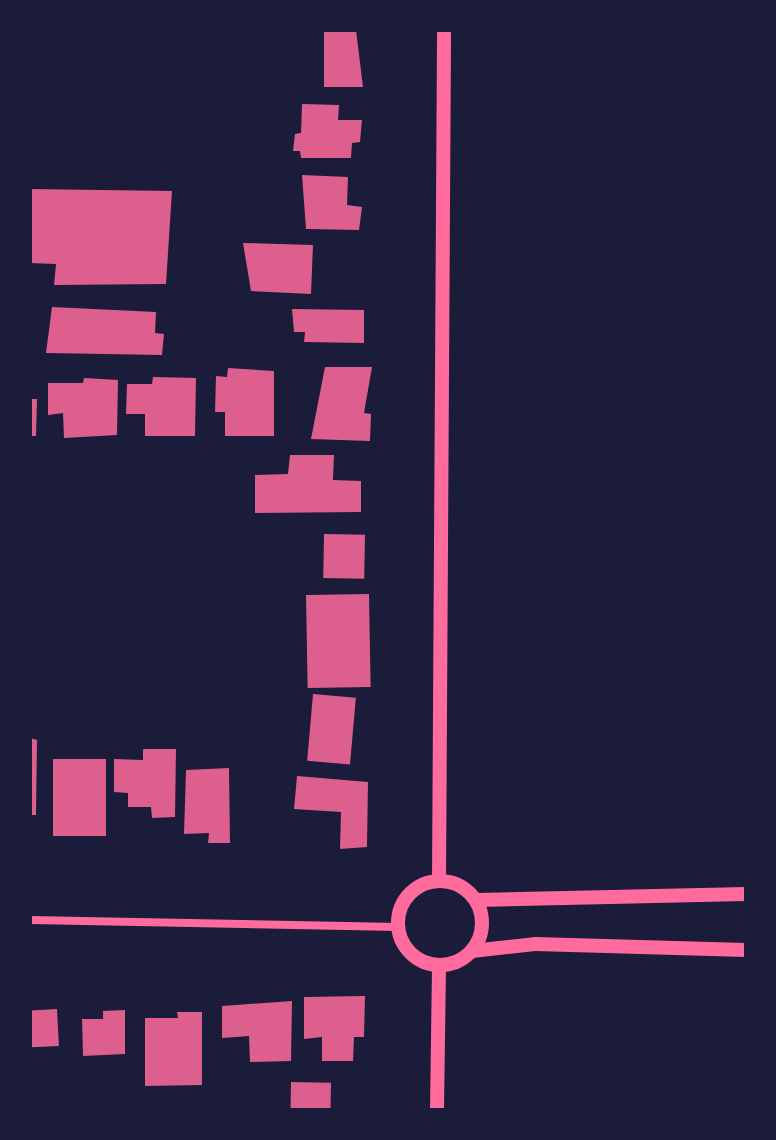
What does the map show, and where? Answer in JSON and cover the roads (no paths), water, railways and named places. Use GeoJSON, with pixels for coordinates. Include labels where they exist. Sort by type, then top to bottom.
{"type":"FeatureCollection","features":[{"type":"Feature","properties":{"kind":"street"},"geometry":{"type":"LineString","coordinates":[[439,881],[444,30]]}},
{"type":"Feature","properties":{"kind":"street"},"geometry":{"type":"LineString","coordinates":[[477,900],[483,929],[472,951],[456,963],[439,967],[410,954],[398,927],[405,899],[416,888],[439,881],[453,883],[477,900],[746,894]]}},
{"type":"Feature","properties":{"kind":"street"},"geometry":{"type":"LineString","coordinates":[[30,920],[398,927]]}},
{"type":"Feature","properties":{"kind":"street"},"geometry":{"type":"LineString","coordinates":[[472,951],[535,944],[746,950]]}},
{"type":"Feature","properties":{"kind":"street"},"geometry":{"type":"LineString","coordinates":[[437,1110],[439,967]]}}]}
